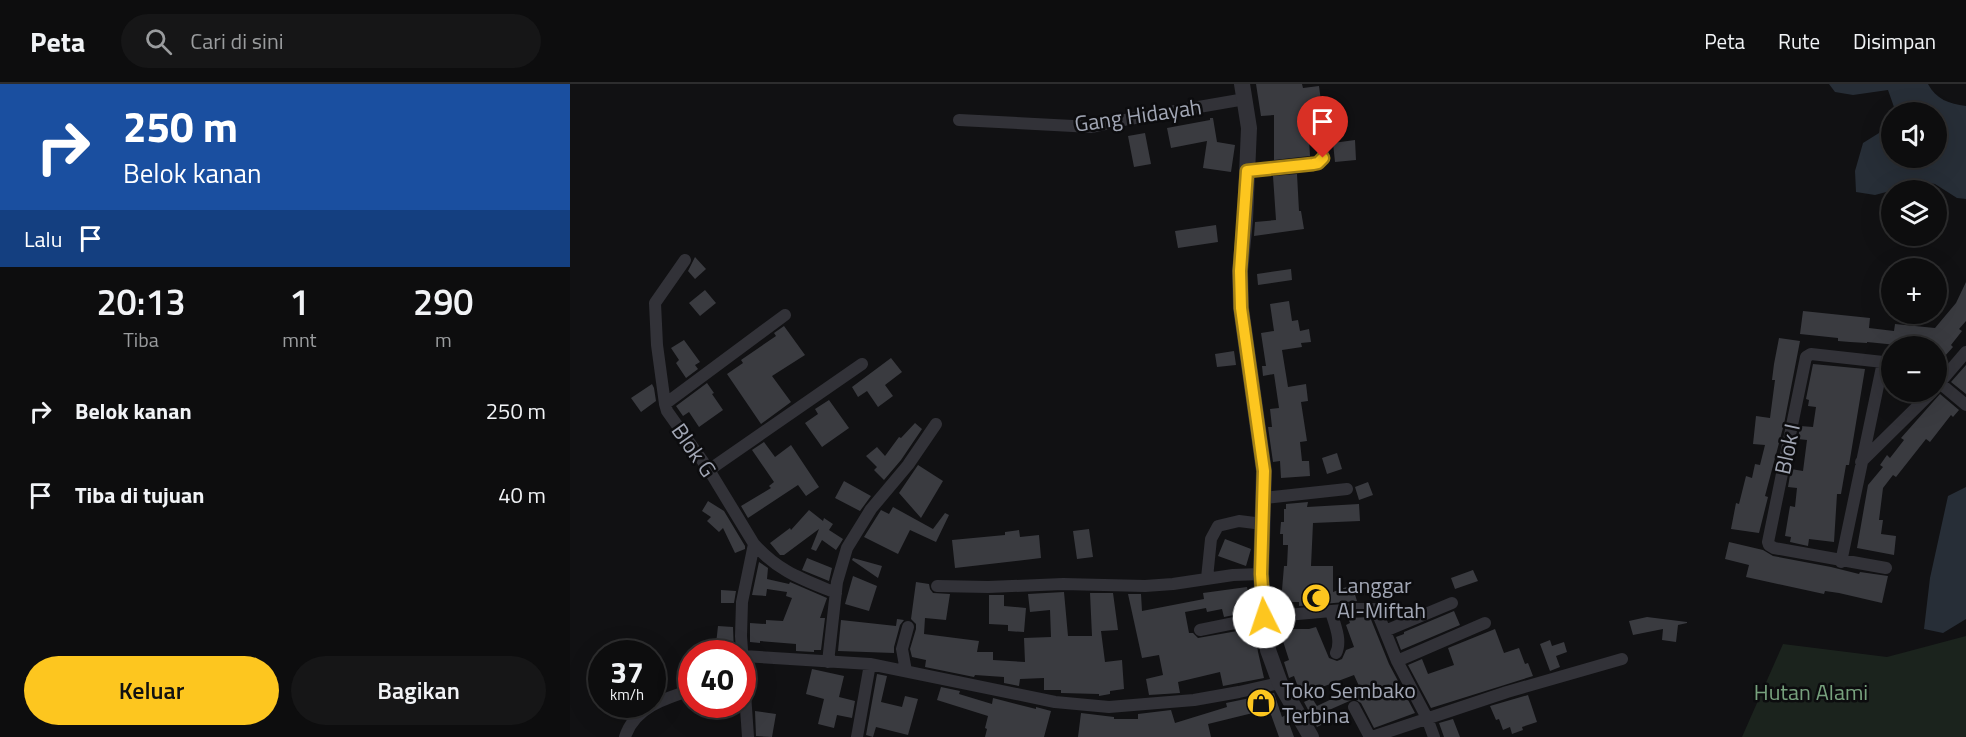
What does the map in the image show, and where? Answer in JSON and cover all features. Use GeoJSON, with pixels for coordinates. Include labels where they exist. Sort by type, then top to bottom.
{"type":"FeatureCollection","features":[{"type":"Feature","properties":{"kind":"street","name":"Gang Hidayah"},"geometry":{"type":"LineString","coordinates":[[959,120],[1092,127],[1244,91]]}},
{"type":"Feature","properties":{"kind":"street"},"geometry":{"type":"LineString","coordinates":[[1244,91],[1249,128],[1240,271],[1241,308],[1264,471],[1261,574],[1264,617],[1268,650],[1280,683],[1311,737]]}},
{"type":"Feature","properties":{"kind":"street"},"geometry":{"type":"LineString","coordinates":[[1247,171],[1318,163],[1324,154],[1319,141]]}},
{"type":"Feature","properties":{"kind":"street","name":"Blok G"},"geometry":{"type":"LineString","coordinates":[[685,260],[655,303],[657,345],[667,411],[709,470],[754,544],[774,564],[789,574],[836,593]]}},
{"type":"Feature","properties":{"kind":"street"},"geometry":{"type":"LineString","coordinates":[[665,404],[785,315]]}},
{"type":"Feature","properties":{"kind":"street"},"geometry":{"type":"LineString","coordinates":[[1947,374],[1966,352]]}},
{"type":"Feature","properties":{"kind":"street","name":"Blok I"},"geometry":{"type":"LineString","coordinates":[[1881,362],[1808,354],[1805,359],[1773,513],[1769,545],[1841,562],[1886,568]]}},
{"type":"Feature","properties":{"kind":"street"},"geometry":{"type":"LineString","coordinates":[[709,470],[861,364]]}},
{"type":"Feature","properties":{"kind":"street","name":"Blok I"},"geometry":{"type":"LineString","coordinates":[[1841,562],[1860,463],[1881,385]]}},
{"type":"Feature","properties":{"kind":"street"},"geometry":{"type":"LineString","coordinates":[[1947,392],[1966,405]]}},
{"type":"Feature","properties":{"kind":"street"},"geometry":{"type":"LineString","coordinates":[[1860,463],[1920,402]]}},
{"type":"Feature","properties":{"kind":"street"},"geometry":{"type":"LineString","coordinates":[[828,662],[837,582],[847,548],[871,509],[908,465],[936,424]]}},
{"type":"Feature","properties":{"kind":"street"},"geometry":{"type":"LineString","coordinates":[[1264,498],[1347,489]]}},
{"type":"Feature","properties":{"kind":"street"},"geometry":{"type":"LineString","coordinates":[[1207,578],[1211,539],[1218,526],[1239,520],[1263,524]]}},
{"type":"Feature","properties":{"kind":"street"},"geometry":{"type":"LineString","coordinates":[[743,640],[742,602],[754,544]]}},
{"type":"Feature","properties":{"kind":"street"},"geometry":{"type":"LineString","coordinates":[[937,586],[988,587],[1063,584],[1145,586],[1233,575],[1261,574]]}},
{"type":"Feature","properties":{"kind":"street"},"geometry":{"type":"LineString","coordinates":[[1385,631],[1452,603]]}},
{"type":"Feature","properties":{"kind":"street"},"geometry":{"type":"LineString","coordinates":[[1200,630],[1264,617],[1374,608],[1378,612],[1397,661],[1427,718],[1434,737]]}},
{"type":"Feature","properties":{"kind":"street"},"geometry":{"type":"LineString","coordinates":[[1331,612],[1338,636],[1339,646],[1336,653]]}},
{"type":"Feature","properties":{"kind":"street"},"geometry":{"type":"LineString","coordinates":[[1397,661],[1485,623]]}},
{"type":"Feature","properties":{"kind":"street"},"geometry":{"type":"LineString","coordinates":[[906,671],[902,649],[908,627]]}},
{"type":"Feature","properties":{"kind":"street"},"geometry":{"type":"LineString","coordinates":[[756,657],[870,664],[1055,702],[1109,707],[1194,700],[1280,683]]}},
{"type":"Feature","properties":{"kind":"street"},"geometry":{"type":"LineString","coordinates":[[1354,707],[1371,737],[1507,692],[1622,659]]}},
{"type":"Feature","properties":{"kind":"street"},"geometry":{"type":"LineString","coordinates":[[857,737],[870,664]]}},
{"type":"Feature","properties":{"kind":"street"},"geometry":{"type":"LineString","coordinates":[[625,737],[633,719],[644,709],[678,696]]}},
{"type":"Feature","properties":{"kind":"street"},"geometry":{"type":"LineString","coordinates":[[746,718],[747,737]]}},
{"type":"Feature","properties":{"kind":"green space","name":"Hutan Alami"},"geometry":{"type":"Polygon","coordinates":[[[1966,636],[1966,737],[1742,737],[1783,644],[1887,657],[1966,636]]]}},
{"type":"Feature","properties":{"kind":"shaded area"},"geometry":{"type":"Polygon","coordinates":[[[1829,84],[1928,84],[1944,100],[1966,106],[1966,199],[1957,198],[1947,192],[1947,180],[1881,180],[1881,193],[1875,195],[1856,192],[1855,171],[1863,143],[1881,130],[1881,168],[1947,168],[1947,102],[1892,102],[1888,90],[1853,95],[1835,92],[1829,84]]]}},
{"type":"Feature","properties":{"kind":"shaded area"},"geometry":{"type":"Polygon","coordinates":[[[1966,487],[1966,619],[1943,633],[1924,629],[1930,578],[1948,496],[1966,487]]]}},
{"type":"Feature","properties":{"kind":"building"},"geometry":{"type":"Polygon","coordinates":[[[1256,84],[1302,84],[1303,88],[1319,86],[1322,109],[1326,108],[1328,119],[1308,122],[1310,156],[1274,160],[1274,115],[1261,116],[1256,84]]]}},
{"type":"Feature","properties":{"kind":"building"},"geometry":{"type":"Polygon","coordinates":[[[1213,118],[1217,142],[1235,145],[1231,172],[1203,168],[1207,141],[1171,148],[1167,128],[1210,120],[1213,118]]]}},
{"type":"Feature","properties":{"kind":"building"},"geometry":{"type":"Polygon","coordinates":[[[1145,133],[1151,164],[1134,167],[1128,136],[1145,133]]]}},
{"type":"Feature","properties":{"kind":"building"},"geometry":{"type":"Polygon","coordinates":[[[1355,140],[1356,160],[1335,162],[1333,143],[1355,140]]]}},
{"type":"Feature","properties":{"kind":"building"},"geometry":{"type":"Polygon","coordinates":[[[1297,174],[1299,211],[1301,211],[1304,229],[1254,236],[1255,222],[1276,220],[1273,176],[1297,174]]]}},
{"type":"Feature","properties":{"kind":"building"},"geometry":{"type":"Polygon","coordinates":[[[1216,225],[1218,242],[1178,248],[1175,231],[1216,225]]]}},
{"type":"Feature","properties":{"kind":"building"},"geometry":{"type":"Polygon","coordinates":[[[695,257],[706,269],[695,279],[688,271],[695,257]]]}},
{"type":"Feature","properties":{"kind":"building"},"geometry":{"type":"Polygon","coordinates":[[[1291,269],[1292,280],[1258,285],[1257,274],[1291,269]]]}},
{"type":"Feature","properties":{"kind":"building"},"geometry":{"type":"Polygon","coordinates":[[[1966,282],[1966,321],[1959,329],[1962,331],[1947,354],[1947,336],[1881,336],[1881,343],[1838,341],[1838,338],[1800,334],[1803,311],[1870,318],[1869,328],[1894,331],[1895,324],[1935,328],[1938,324],[1947,324],[1947,314],[1956,303],[1966,282]]]}},
{"type":"Feature","properties":{"kind":"building"},"geometry":{"type":"Polygon","coordinates":[[[705,290],[716,303],[700,316],[689,303],[705,290]]]}},
{"type":"Feature","properties":{"kind":"building"},"geometry":{"type":"Polygon","coordinates":[[[1289,301],[1292,321],[1298,320],[1300,331],[1309,329],[1311,342],[1301,343],[1302,347],[1282,350],[1288,387],[1306,384],[1308,401],[1301,402],[1307,441],[1300,442],[1302,461],[1309,461],[1310,476],[1281,478],[1280,461],[1273,462],[1268,427],[1272,427],[1270,409],[1279,408],[1274,374],[1263,376],[1262,366],[1266,366],[1261,333],[1274,331],[1270,304],[1289,301]]]}},
{"type":"Feature","properties":{"kind":"building"},"geometry":{"type":"Polygon","coordinates":[[[784,326],[805,355],[772,376],[791,402],[761,424],[727,374],[743,363],[741,360],[776,336],[774,333],[784,326]]]}},
{"type":"Feature","properties":{"kind":"building"},"geometry":{"type":"Polygon","coordinates":[[[1779,338],[1800,341],[1784,424],[1765,496],[1768,497],[1759,533],[1731,529],[1736,503],[1739,504],[1746,476],[1752,478],[1755,464],[1760,465],[1765,445],[1753,444],[1756,416],[1770,418],[1775,380],[1772,380],[1779,338]]]}},
{"type":"Feature","properties":{"kind":"building"},"geometry":{"type":"Polygon","coordinates":[[[684,340],[700,362],[695,365],[698,369],[686,378],[676,363],[679,360],[671,348],[684,340]]]}},
{"type":"Feature","properties":{"kind":"building"},"geometry":{"type":"Polygon","coordinates":[[[1234,351],[1236,365],[1217,367],[1215,354],[1234,351]]]}},
{"type":"Feature","properties":{"kind":"building"},"geometry":{"type":"Polygon","coordinates":[[[891,358],[902,372],[885,385],[893,396],[878,407],[867,391],[858,397],[852,387],[891,358]]]}},
{"type":"Feature","properties":{"kind":"building"},"geometry":{"type":"Polygon","coordinates":[[[1813,364],[1865,369],[1849,465],[1846,465],[1841,494],[1837,494],[1834,542],[1809,539],[1808,546],[1790,542],[1791,537],[1785,536],[1790,506],[1795,507],[1797,488],[1788,487],[1791,469],[1803,471],[1807,440],[1798,439],[1800,426],[1813,427],[1816,407],[1808,406],[1809,400],[1806,399],[1813,364]]]}},
{"type":"Feature","properties":{"kind":"building"},"geometry":{"type":"Polygon","coordinates":[[[1966,365],[1966,394],[1951,382],[1966,365]]]}},
{"type":"Feature","properties":{"kind":"building"},"geometry":{"type":"Polygon","coordinates":[[[707,383],[723,410],[699,427],[689,412],[683,416],[676,406],[707,383]]]}},
{"type":"Feature","properties":{"kind":"building"},"geometry":{"type":"Polygon","coordinates":[[[652,384],[656,401],[641,412],[631,398],[652,384]]]}},
{"type":"Feature","properties":{"kind":"building"},"geometry":{"type":"Polygon","coordinates":[[[829,400],[849,428],[822,447],[805,423],[818,414],[815,409],[829,400]]]}},
{"type":"Feature","properties":{"kind":"building"},"geometry":{"type":"Polygon","coordinates":[[[1947,400],[1959,410],[1953,417],[1951,415],[1930,442],[1926,439],[1896,477],[1893,475],[1883,488],[1879,520],[1883,520],[1881,534],[1896,536],[1894,555],[1857,548],[1868,485],[1883,467],[1880,465],[1887,455],[1890,458],[1904,440],[1901,438],[1933,402],[1947,402],[1947,400]]]}},
{"type":"Feature","properties":{"kind":"building"},"geometry":{"type":"Polygon","coordinates":[[[915,423],[922,429],[884,480],[874,470],[877,467],[866,456],[877,447],[885,456],[899,437],[901,438],[915,423]]]}},
{"type":"Feature","properties":{"kind":"building"},"geometry":{"type":"Polygon","coordinates":[[[764,442],[775,457],[791,445],[819,487],[806,496],[798,485],[748,518],[741,506],[771,488],[769,486],[774,482],[752,450],[764,442]]]}},
{"type":"Feature","properties":{"kind":"building"},"geometry":{"type":"Polygon","coordinates":[[[1337,453],[1342,469],[1327,474],[1322,458],[1337,453]]]}},
{"type":"Feature","properties":{"kind":"building"},"geometry":{"type":"Polygon","coordinates":[[[918,465],[943,481],[921,518],[899,493],[918,465]]]}},
{"type":"Feature","properties":{"kind":"building"},"geometry":{"type":"Polygon","coordinates":[[[844,481],[871,496],[860,511],[835,498],[844,481]]]}},
{"type":"Feature","properties":{"kind":"building"},"geometry":{"type":"Polygon","coordinates":[[[1368,482],[1373,495],[1359,500],[1355,487],[1368,482]]]}},
{"type":"Feature","properties":{"kind":"building"},"geometry":{"type":"Polygon","coordinates":[[[708,501],[724,511],[745,549],[735,553],[723,528],[719,532],[707,521],[711,517],[702,511],[708,501]]]}},
{"type":"Feature","properties":{"kind":"building"},"geometry":{"type":"Polygon","coordinates":[[[1308,502],[1307,507],[1359,504],[1360,521],[1313,523],[1311,566],[1333,566],[1333,592],[1352,585],[1357,601],[1299,606],[1299,602],[1277,602],[1277,590],[1282,590],[1284,566],[1287,566],[1288,545],[1283,545],[1283,534],[1280,534],[1281,522],[1284,522],[1284,509],[1286,509],[1286,504],[1308,502]]]}},
{"type":"Feature","properties":{"kind":"building"},"geometry":{"type":"Polygon","coordinates":[[[893,507],[933,529],[945,513],[949,515],[936,542],[910,530],[898,554],[864,537],[881,510],[889,514],[893,507]]]}},
{"type":"Feature","properties":{"kind":"building"},"geometry":{"type":"Polygon","coordinates":[[[809,510],[823,521],[824,518],[833,524],[829,530],[843,539],[840,544],[836,550],[822,540],[816,551],[811,549],[819,529],[784,555],[780,555],[770,543],[790,528],[791,530],[809,510]]]}},
{"type":"Feature","properties":{"kind":"building"},"geometry":{"type":"Polygon","coordinates":[[[1089,529],[1093,557],[1077,559],[1073,531],[1089,529]]]}},
{"type":"Feature","properties":{"kind":"building"},"geometry":{"type":"Polygon","coordinates":[[[1019,530],[1020,537],[1039,535],[1041,558],[955,568],[952,540],[1005,535],[1005,532],[1019,530]]]}},
{"type":"Feature","properties":{"kind":"building"},"geometry":{"type":"Polygon","coordinates":[[[1225,539],[1251,549],[1246,566],[1218,556],[1225,539]]]}},
{"type":"Feature","properties":{"kind":"building"},"geometry":{"type":"Polygon","coordinates":[[[1729,542],[1763,550],[1773,556],[1859,574],[1860,572],[1888,576],[1882,603],[1839,593],[1825,591],[1824,594],[1746,577],[1749,565],[1725,559],[1729,542]]]}},
{"type":"Feature","properties":{"kind":"building"},"geometry":{"type":"Polygon","coordinates":[[[807,558],[832,568],[829,581],[802,570],[807,558]]]}},
{"type":"Feature","properties":{"kind":"building"},"geometry":{"type":"Polygon","coordinates":[[[853,558],[882,566],[878,578],[852,560],[853,558]]]}},
{"type":"Feature","properties":{"kind":"building"},"geometry":{"type":"Polygon","coordinates":[[[759,562],[768,568],[767,579],[789,584],[790,582],[827,598],[820,618],[825,618],[821,650],[796,651],[796,644],[760,641],[760,643],[750,640],[750,623],[766,624],[766,620],[783,621],[792,598],[786,596],[787,592],[767,589],[766,596],[752,595],[759,562]]]}},
{"type":"Feature","properties":{"kind":"building"},"geometry":{"type":"Polygon","coordinates":[[[1473,570],[1478,581],[1455,589],[1451,578],[1473,570]]]}},
{"type":"Feature","properties":{"kind":"building"},"geometry":{"type":"Polygon","coordinates":[[[853,576],[877,586],[869,611],[845,604],[853,576]]]}},
{"type":"Feature","properties":{"kind":"building"},"geometry":{"type":"Polygon","coordinates":[[[916,582],[929,584],[933,593],[950,594],[946,620],[925,618],[924,634],[979,641],[977,652],[993,652],[993,660],[1025,662],[1024,638],[1051,637],[1050,610],[1030,612],[1028,594],[1064,592],[1068,636],[1092,636],[1090,593],[1113,593],[1118,630],[1101,631],[1105,662],[1122,660],[1124,689],[1110,691],[1110,694],[1099,696],[1099,694],[1061,693],[1061,690],[1044,690],[1044,678],[1020,679],[1019,686],[1004,683],[1004,677],[975,675],[974,677],[925,667],[926,660],[912,657],[910,649],[916,629],[916,624],[911,619],[916,582]]]}},
{"type":"Feature","properties":{"kind":"building"},"geometry":{"type":"Polygon","coordinates":[[[1247,587],[1251,606],[1238,609],[1239,614],[1224,617],[1222,609],[1207,612],[1206,608],[1185,612],[1189,633],[1193,633],[1198,638],[1255,630],[1264,678],[1223,686],[1220,672],[1178,682],[1180,693],[1149,695],[1146,679],[1163,675],[1159,655],[1142,658],[1128,594],[1141,594],[1142,611],[1204,599],[1203,593],[1247,587]]]}},
{"type":"Feature","properties":{"kind":"building"},"geometry":{"type":"Polygon","coordinates":[[[721,590],[736,591],[734,603],[721,603],[721,590]]]}},
{"type":"Feature","properties":{"kind":"building"},"geometry":{"type":"Polygon","coordinates":[[[989,595],[1004,595],[1004,606],[1026,608],[1024,632],[1008,631],[1008,625],[989,624],[989,595]]]}},
{"type":"Feature","properties":{"kind":"building"},"geometry":{"type":"Polygon","coordinates":[[[1454,611],[1460,625],[1401,650],[1396,637],[1454,611]]]}},
{"type":"Feature","properties":{"kind":"building"},"geometry":{"type":"Polygon","coordinates":[[[1370,617],[1389,664],[1415,713],[1374,728],[1361,703],[1354,699],[1320,714],[1325,723],[1317,727],[1304,702],[1312,698],[1317,706],[1359,686],[1354,675],[1301,695],[1294,676],[1289,678],[1284,662],[1289,660],[1281,629],[1316,627],[1329,658],[1337,661],[1342,659],[1346,650],[1354,647],[1346,625],[1350,623],[1348,618],[1370,617]]]}},
{"type":"Feature","properties":{"kind":"building"},"geometry":{"type":"Polygon","coordinates":[[[1647,617],[1687,623],[1678,625],[1676,642],[1662,640],[1663,629],[1633,635],[1629,621],[1647,617]]]}},
{"type":"Feature","properties":{"kind":"building"},"geometry":{"type":"Polygon","coordinates":[[[897,619],[904,620],[900,625],[894,653],[838,651],[841,620],[896,626],[897,619]]]}},
{"type":"Feature","properties":{"kind":"building"},"geometry":{"type":"Polygon","coordinates":[[[718,626],[733,627],[733,640],[716,640],[718,626]]]}},
{"type":"Feature","properties":{"kind":"building"},"geometry":{"type":"Polygon","coordinates":[[[1495,629],[1504,653],[1519,648],[1533,676],[1431,708],[1408,665],[1422,659],[1428,674],[1454,665],[1448,648],[1495,629]]]}},
{"type":"Feature","properties":{"kind":"building"},"geometry":{"type":"Polygon","coordinates":[[[1550,640],[1552,646],[1564,642],[1567,652],[1556,656],[1560,667],[1550,671],[1540,644],[1550,640]]]}},
{"type":"Feature","properties":{"kind":"building"},"geometry":{"type":"Polygon","coordinates":[[[812,669],[844,676],[839,697],[855,701],[852,718],[837,715],[834,728],[818,724],[824,699],[806,694],[812,669]]]}},
{"type":"Feature","properties":{"kind":"building"},"geometry":{"type":"Polygon","coordinates":[[[877,674],[887,676],[881,702],[902,707],[905,696],[918,699],[908,735],[876,727],[873,737],[866,735],[877,674]]]}},
{"type":"Feature","properties":{"kind":"building"},"geometry":{"type":"Polygon","coordinates":[[[941,687],[960,691],[959,694],[992,704],[993,698],[1051,711],[1044,737],[985,737],[988,716],[937,700],[941,687]]]}},
{"type":"Feature","properties":{"kind":"building"},"geometry":{"type":"Polygon","coordinates":[[[1274,693],[1282,717],[1286,715],[1294,737],[1279,737],[1269,709],[1208,724],[1211,737],[1078,737],[1081,713],[1114,717],[1114,719],[1138,719],[1138,714],[1171,710],[1175,723],[1227,707],[1226,703],[1274,693]]]}},
{"type":"Feature","properties":{"kind":"building"},"geometry":{"type":"Polygon","coordinates":[[[1528,695],[1537,722],[1522,727],[1523,730],[1512,734],[1510,727],[1503,730],[1490,706],[1528,695]]]}},
{"type":"Feature","properties":{"kind":"building"},"geometry":{"type":"Polygon","coordinates":[[[756,711],[776,714],[772,737],[756,736],[756,711]]]}},
{"type":"Feature","properties":{"kind":"building"},"geometry":{"type":"Polygon","coordinates":[[[1453,719],[1460,737],[1444,737],[1439,723],[1453,719]]]}},
{"type":"Feature","properties":{"kind":"place","name":"Langgar Al-Miftah"},"geometry":{"type":"Point","coordinates":[1316,598]}},
{"type":"Feature","properties":{"kind":"place","name":"Toko Sembako Terbina"},"geometry":{"type":"Point","coordinates":[1261,703]}},
{"type":"Feature","properties":{"kind":"route"},"geometry":{"type":"LineString","coordinates":[[1264,617],[1261,574],[1264,471],[1241,308],[1240,271],[1247,171],[1313,164],[1323,158]]}}]}
